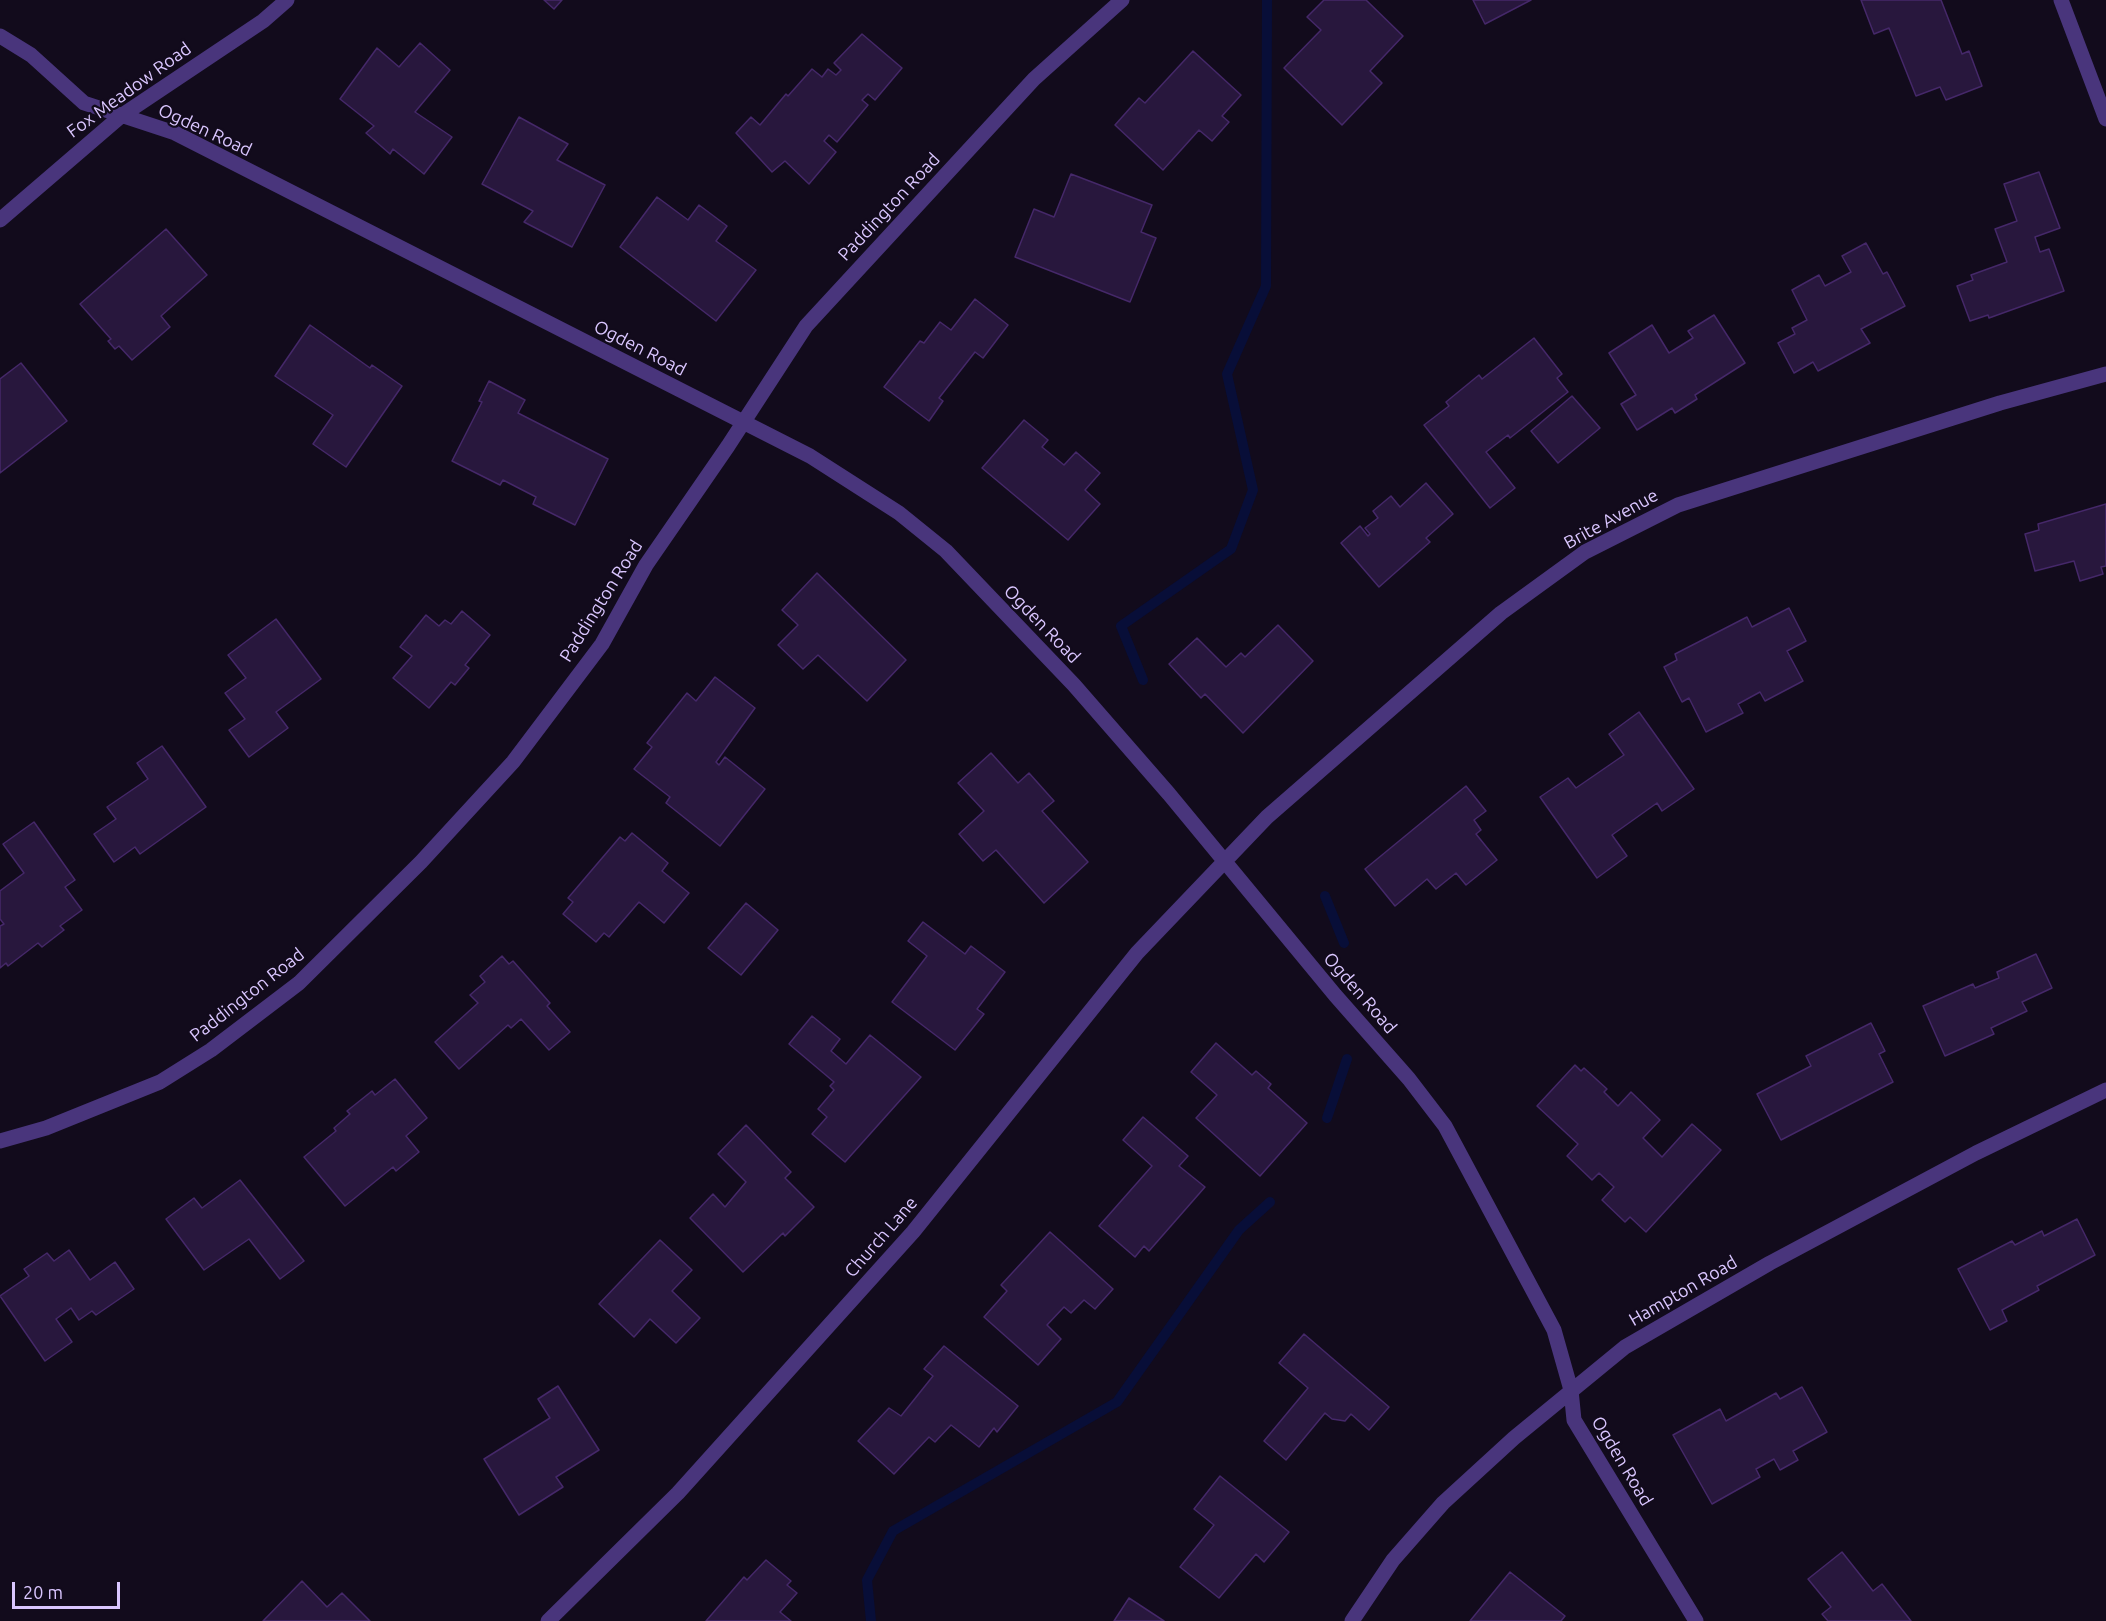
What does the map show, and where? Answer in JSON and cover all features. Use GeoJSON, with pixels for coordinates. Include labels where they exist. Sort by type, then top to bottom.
{"type":"FeatureCollection","features":[{"type":"Feature","properties":{"kind":"street","name":"Fox Meadow Road"},"geometry":{"type":"LineString","coordinates":[[0,220],[121,116],[262,21],[287,0]]}},
{"type":"Feature","properties":{"kind":"street","name":"Paddington Road"},"geometry":{"type":"LineString","coordinates":[[0,1141],[46,1128],[160,1082],[211,1050],[299,983],[421,862],[513,762],[602,644],[646,565],[806,326],[1034,79],[1122,0]]}},
{"type":"Feature","properties":{"kind":"street"},"geometry":{"type":"LineString","coordinates":[[2061,0],[2106,119]]}},
{"type":"Feature","properties":{"kind":"street","name":"Ogden Road"},"geometry":{"type":"LineString","coordinates":[[0,36],[31,55],[84,103],[175,133],[810,456],[899,513],[946,551],[1074,686],[1169,794],[1446,1126],[1554,1330],[1571,1390],[1574,1420],[1696,1621]]}},
{"type":"Feature","properties":{"kind":"street","name":"Brite Avenue"},"geometry":{"type":"LineString","coordinates":[[1224,861],[1268,817],[1502,613],[1586,552],[1678,505],[2000,403],[2106,374]]}},
{"type":"Feature","properties":{"kind":"street","name":"Church Lane"},"geometry":{"type":"LineString","coordinates":[[548,1621],[678,1493],[913,1232],[1137,953],[1224,861]]}},
{"type":"Feature","properties":{"kind":"street","name":"Hampton Road"},"geometry":{"type":"LineString","coordinates":[[1352,1621],[1393,1560],[1443,1503],[1571,1390],[1625,1347],[1770,1263],[1976,1153],[2106,1090]]}},
{"type":"Feature","properties":{"kind":"building"},"geometry":{"type":"Polygon","coordinates":[[[544,0],[562,0],[554,9],[544,0]]]}},
{"type":"Feature","properties":{"kind":"building"},"geometry":{"type":"Polygon","coordinates":[[[1324,0],[1366,0],[1403,36],[1370,71],[1382,83],[1342,125],[1284,68],[1321,30],[1307,17],[1324,0]]]}},
{"type":"Feature","properties":{"kind":"building"},"geometry":{"type":"Polygon","coordinates":[[[1473,0],[1531,0],[1485,24],[1473,0]]]}},
{"type":"Feature","properties":{"kind":"building"},"geometry":{"type":"Polygon","coordinates":[[[1861,0],[1941,0],[1962,54],[1969,51],[1982,86],[1946,100],[1940,87],[1916,96],[1889,28],[1874,34],[1861,0]]]}},
{"type":"Feature","properties":{"kind":"building"},"geometry":{"type":"Polygon","coordinates":[[[862,34],[902,68],[875,100],[868,94],[862,100],[868,105],[837,142],[829,135],[824,141],[836,152],[809,184],[785,161],[772,172],[736,133],[751,117],[760,125],[786,94],[788,96],[812,69],[822,77],[828,69],[836,75],[841,70],[834,63],[862,34]]]}},
{"type":"Feature","properties":{"kind":"building"},"geometry":{"type":"Polygon","coordinates":[[[420,43],[450,70],[415,112],[452,137],[424,174],[393,149],[390,154],[366,133],[374,126],[340,99],[377,48],[399,67],[420,43]]]}},
{"type":"Feature","properties":{"kind":"building"},"geometry":{"type":"Polygon","coordinates":[[[1193,51],[1241,95],[1222,116],[1229,122],[1212,141],[1199,130],[1163,170],[1115,125],[1139,98],[1145,103],[1193,51]]]}},
{"type":"Feature","properties":{"kind":"building"},"geometry":{"type":"Polygon","coordinates":[[[519,117],[568,144],[557,160],[605,185],[572,247],[524,222],[533,211],[482,184],[519,117]]]}},
{"type":"Feature","properties":{"kind":"building"},"geometry":{"type":"Polygon","coordinates":[[[2039,172],[2060,228],[2035,237],[2040,252],[2049,249],[2064,291],[1989,318],[1988,315],[1970,321],[1957,286],[1973,280],[1971,275],[2007,262],[1995,229],[2017,221],[2004,184],[2039,172]]]}},
{"type":"Feature","properties":{"kind":"building"},"geometry":{"type":"Polygon","coordinates":[[[1071,174],[1152,205],[1141,232],[1156,238],[1130,302],[1015,257],[1034,209],[1054,217],[1071,174]]]}},
{"type":"Feature","properties":{"kind":"building"},"geometry":{"type":"Polygon","coordinates":[[[657,197],[688,220],[699,205],[727,226],[716,241],[756,270],[716,321],[620,247],[657,197]]]}},
{"type":"Feature","properties":{"kind":"building"},"geometry":{"type":"Polygon","coordinates":[[[166,229],[207,275],[161,316],[170,327],[132,360],[119,346],[115,349],[108,341],[111,339],[80,304],[166,229]]]}},
{"type":"Feature","properties":{"kind":"building"},"geometry":{"type":"Polygon","coordinates":[[[1866,243],[1883,274],[1887,272],[1905,306],[1861,329],[1870,343],[1818,371],[1813,362],[1794,373],[1778,343],[1795,334],[1792,328],[1807,320],[1792,290],[1819,275],[1825,286],[1851,272],[1842,256],[1866,243]]]}},
{"type":"Feature","properties":{"kind":"building"},"geometry":{"type":"Polygon","coordinates":[[[975,299],[1008,325],[983,358],[975,352],[939,398],[943,401],[929,421],[884,387],[920,341],[924,343],[940,322],[951,330],[975,299]]]}},
{"type":"Feature","properties":{"kind":"building"},"geometry":{"type":"Polygon","coordinates":[[[1714,315],[1745,363],[1695,395],[1697,399],[1675,413],[1672,408],[1637,430],[1621,404],[1636,395],[1609,353],[1652,325],[1669,353],[1693,338],[1688,331],[1714,315]]]}},
{"type":"Feature","properties":{"kind":"building"},"geometry":{"type":"Polygon","coordinates":[[[310,325],[370,368],[372,365],[402,386],[346,467],[313,444],[333,415],[275,376],[310,325]]]}},
{"type":"Feature","properties":{"kind":"building"},"geometry":{"type":"Polygon","coordinates":[[[1534,338],[1562,374],[1557,378],[1568,392],[1510,438],[1508,435],[1486,452],[1515,488],[1490,508],[1424,425],[1449,406],[1446,402],[1479,375],[1482,379],[1534,338]]]}},
{"type":"Feature","properties":{"kind":"building"},"geometry":{"type":"Polygon","coordinates":[[[21,363],[67,421],[0,473],[0,379],[21,363]]]}},
{"type":"Feature","properties":{"kind":"building"},"geometry":{"type":"Polygon","coordinates":[[[489,381],[525,400],[518,413],[608,459],[575,525],[533,504],[536,497],[503,480],[500,485],[452,461],[482,402],[479,401],[489,381]]]}},
{"type":"Feature","properties":{"kind":"building"},"geometry":{"type":"Polygon","coordinates":[[[1572,396],[1600,428],[1558,463],[1531,431],[1572,396]]]}},
{"type":"Feature","properties":{"kind":"building"},"geometry":{"type":"Polygon","coordinates":[[[1024,420],[1048,440],[1042,447],[1064,465],[1076,452],[1100,473],[1085,490],[1100,504],[1068,540],[982,468],[1024,420]]]}},
{"type":"Feature","properties":{"kind":"building"},"geometry":{"type":"Polygon","coordinates":[[[1426,483],[1453,514],[1426,538],[1430,542],[1379,587],[1341,543],[1360,526],[1368,536],[1370,534],[1365,528],[1378,518],[1373,511],[1391,496],[1400,507],[1426,483]]]}},
{"type":"Feature","properties":{"kind":"building"},"geometry":{"type":"Polygon","coordinates":[[[2106,504],[2106,566],[2101,567],[2103,574],[2080,581],[2074,561],[2035,571],[2025,534],[2039,530],[2038,524],[2106,504]]]}},
{"type":"Feature","properties":{"kind":"building"},"geometry":{"type":"Polygon","coordinates":[[[817,573],[906,660],[867,701],[818,655],[803,669],[778,645],[798,625],[782,610],[817,573]]]}},
{"type":"Feature","properties":{"kind":"building"},"geometry":{"type":"Polygon","coordinates":[[[1789,608],[1806,641],[1787,651],[1803,681],[1765,701],[1760,692],[1738,704],[1743,713],[1706,732],[1689,698],[1682,702],[1664,667],[1677,660],[1675,654],[1747,617],[1752,627],[1789,608]]]}},
{"type":"Feature","properties":{"kind":"building"},"geometry":{"type":"Polygon","coordinates":[[[462,611],[490,635],[465,665],[469,668],[455,685],[451,682],[429,708],[393,678],[412,656],[400,647],[426,615],[439,626],[445,620],[451,624],[462,611]]]}},
{"type":"Feature","properties":{"kind":"building"},"geometry":{"type":"Polygon","coordinates":[[[276,619],[321,679],[276,712],[288,728],[249,757],[229,730],[245,719],[225,693],[246,678],[228,655],[276,619]]]}},
{"type":"Feature","properties":{"kind":"building"},"geometry":{"type":"Polygon","coordinates":[[[1278,625],[1313,661],[1243,733],[1205,694],[1201,698],[1169,664],[1197,638],[1226,667],[1241,653],[1245,657],[1278,625]]]}},
{"type":"Feature","properties":{"kind":"building"},"geometry":{"type":"Polygon","coordinates":[[[715,677],[755,708],[716,762],[719,765],[725,757],[765,789],[720,846],[666,803],[670,797],[634,769],[652,747],[647,743],[687,693],[696,701],[715,677]]]}},
{"type":"Feature","properties":{"kind":"building"},"geometry":{"type":"Polygon","coordinates":[[[1639,712],[1694,789],[1662,811],[1657,803],[1612,835],[1627,856],[1597,878],[1540,797],[1568,778],[1576,788],[1624,755],[1609,734],[1639,712]]]}},
{"type":"Feature","properties":{"kind":"building"},"geometry":{"type":"Polygon","coordinates":[[[162,746],[206,807],[140,854],[135,847],[114,862],[94,834],[116,819],[107,807],[148,779],[137,763],[162,746]]]}},
{"type":"Feature","properties":{"kind":"building"},"geometry":{"type":"Polygon","coordinates":[[[991,753],[1018,783],[1029,773],[1054,801],[1042,811],[1088,862],[1044,903],[996,850],[983,861],[959,834],[984,811],[958,783],[991,753]]]}},
{"type":"Feature","properties":{"kind":"building"},"geometry":{"type":"Polygon","coordinates":[[[1466,786],[1486,811],[1474,820],[1481,830],[1476,834],[1497,860],[1466,885],[1456,873],[1436,889],[1427,879],[1395,906],[1365,869],[1466,786]]]}},
{"type":"Feature","properties":{"kind":"building"},"geometry":{"type":"Polygon","coordinates":[[[34,822],[75,880],[65,887],[82,910],[60,926],[64,930],[42,947],[38,943],[8,966],[6,963],[0,968],[0,926],[4,924],[0,919],[0,891],[24,873],[3,844],[34,822]]]}},
{"type":"Feature","properties":{"kind":"building"},"geometry":{"type":"Polygon","coordinates":[[[632,833],[668,863],[662,871],[689,893],[664,923],[639,902],[609,937],[604,933],[596,942],[563,914],[573,902],[568,898],[620,837],[625,841],[632,833]]]}},
{"type":"Feature","properties":{"kind":"building"},"geometry":{"type":"Polygon","coordinates":[[[746,903],[778,930],[741,975],[708,948],[746,903]]]}},
{"type":"Feature","properties":{"kind":"building"},"geometry":{"type":"Polygon","coordinates":[[[923,922],[965,954],[971,946],[1005,972],[977,1009],[984,1014],[955,1050],[892,1002],[927,956],[908,941],[923,922]]]}},
{"type":"Feature","properties":{"kind":"building"},"geometry":{"type":"Polygon","coordinates":[[[2036,954],[2052,988],[2022,1002],[2027,1011],[1991,1028],[1994,1034],[1945,1056],[1923,1006],[1973,984],[1975,988],[1999,978],[1997,972],[2036,954]]]}},
{"type":"Feature","properties":{"kind":"building"},"geometry":{"type":"Polygon","coordinates":[[[502,956],[509,964],[513,961],[550,1003],[547,1006],[570,1032],[549,1050],[521,1019],[511,1028],[508,1025],[459,1069],[435,1042],[478,1003],[470,995],[485,982],[480,976],[502,956]]]}},
{"type":"Feature","properties":{"kind":"building"},"geometry":{"type":"Polygon","coordinates":[[[812,1016],[840,1039],[831,1051],[846,1064],[870,1035],[921,1077],[845,1162],[812,1134],[827,1117],[818,1109],[834,1090],[830,1086],[834,1082],[789,1044],[812,1016]]]}},
{"type":"Feature","properties":{"kind":"building"},"geometry":{"type":"Polygon","coordinates":[[[1871,1023],[1885,1051],[1879,1054],[1893,1082],[1781,1140],[1757,1094],[1811,1066],[1806,1056],[1871,1023]]]}},
{"type":"Feature","properties":{"kind":"building"},"geometry":{"type":"Polygon","coordinates":[[[1216,1043],[1252,1075],[1256,1071],[1271,1084],[1268,1088],[1307,1123],[1260,1176],[1196,1118],[1217,1095],[1191,1072],[1216,1043]]]}},
{"type":"Feature","properties":{"kind":"building"},"geometry":{"type":"Polygon","coordinates":[[[1575,1065],[1581,1071],[1584,1068],[1607,1089],[1604,1092],[1618,1106],[1631,1092],[1660,1120],[1643,1138],[1662,1157],[1692,1124],[1721,1150],[1646,1232],[1630,1217],[1625,1222],[1602,1200],[1614,1187],[1599,1173],[1592,1180],[1567,1156],[1578,1144],[1537,1106],[1575,1065]]]}},
{"type":"Feature","properties":{"kind":"building"},"geometry":{"type":"Polygon","coordinates":[[[395,1079],[427,1118],[406,1136],[419,1152],[396,1171],[393,1167],[345,1206],[304,1157],[336,1131],[334,1128],[350,1114],[347,1111],[372,1091],[375,1095],[395,1079]]]}},
{"type":"Feature","properties":{"kind":"building"},"geometry":{"type":"Polygon","coordinates":[[[1143,1117],[1188,1156],[1179,1166],[1205,1187],[1149,1251],[1144,1246],[1135,1257],[1099,1226],[1152,1166],[1123,1140],[1143,1117]]]}},
{"type":"Feature","properties":{"kind":"building"},"geometry":{"type":"Polygon","coordinates":[[[746,1125],[791,1172],[785,1178],[814,1207],[785,1236],[783,1233],[743,1272],[690,1218],[713,1194],[725,1207],[746,1182],[718,1154],[746,1125]]]}},
{"type":"Feature","properties":{"kind":"building"},"geometry":{"type":"Polygon","coordinates":[[[240,1180],[304,1261],[280,1279],[249,1239],[204,1270],[166,1219],[194,1198],[202,1208],[240,1180]]]}},
{"type":"Feature","properties":{"kind":"building"},"geometry":{"type":"Polygon","coordinates":[[[2077,1219],[2095,1255],[2037,1286],[2039,1290],[2002,1310],[2007,1321],[1990,1330],[1958,1269],[2012,1241],[2015,1245],[2042,1231],[2044,1236],[2077,1219]]]}},
{"type":"Feature","properties":{"kind":"building"},"geometry":{"type":"Polygon","coordinates":[[[1050,1232],[1113,1289],[1095,1309],[1084,1300],[1071,1313],[1064,1307],[1047,1325],[1061,1339],[1038,1365],[984,1317],[1007,1291],[1001,1285],[1050,1232]]]}},
{"type":"Feature","properties":{"kind":"building"},"geometry":{"type":"Polygon","coordinates":[[[660,1240],[692,1270],[672,1291],[700,1318],[676,1343],[650,1319],[634,1337],[599,1304],[660,1240]]]}},
{"type":"Feature","properties":{"kind":"building"},"geometry":{"type":"Polygon","coordinates":[[[69,1250],[90,1280],[115,1262],[134,1289],[96,1315],[92,1311],[79,1320],[71,1308],[56,1319],[72,1342],[45,1361],[0,1296],[29,1276],[24,1269],[47,1253],[54,1261],[69,1250]]]}},
{"type":"Feature","properties":{"kind":"building"},"geometry":{"type":"Polygon","coordinates":[[[1304,1334],[1389,1407],[1369,1430],[1351,1414],[1345,1421],[1332,1419],[1325,1413],[1286,1460],[1264,1441],[1308,1388],[1279,1363],[1304,1334]]]}},
{"type":"Feature","properties":{"kind":"building"},"geometry":{"type":"Polygon","coordinates":[[[944,1346],[1018,1406],[997,1432],[994,1428],[979,1447],[951,1425],[935,1442],[929,1437],[894,1474],[858,1441],[889,1408],[901,1416],[933,1376],[924,1369],[944,1346]]]}},
{"type":"Feature","properties":{"kind":"building"},"geometry":{"type":"Polygon","coordinates":[[[558,1386],[599,1450],[556,1477],[563,1487],[519,1515],[484,1459],[550,1418],[538,1399],[558,1386]]]}},
{"type":"Feature","properties":{"kind":"building"},"geometry":{"type":"Polygon","coordinates":[[[1802,1387],[1827,1432],[1793,1451],[1798,1460],[1780,1470],[1774,1459],[1756,1469],[1760,1477],[1712,1504],[1673,1435],[1720,1409],[1726,1421],[1776,1393],[1780,1399],[1802,1387]]]}},
{"type":"Feature","properties":{"kind":"building"},"geometry":{"type":"Polygon","coordinates":[[[1220,1476],[1289,1532],[1264,1562],[1256,1554],[1219,1598],[1180,1567],[1214,1525],[1194,1509],[1220,1476]]]}},
{"type":"Feature","properties":{"kind":"building"},"geometry":{"type":"Polygon","coordinates":[[[1842,1552],[1873,1591],[1882,1584],[1911,1621],[1828,1621],[1822,1614],[1831,1607],[1808,1579],[1842,1552]]]}},
{"type":"Feature","properties":{"kind":"building"},"geometry":{"type":"Polygon","coordinates":[[[766,1560],[791,1581],[787,1585],[797,1593],[780,1612],[791,1621],[706,1621],[744,1577],[747,1580],[766,1560]]]}},
{"type":"Feature","properties":{"kind":"building"},"geometry":{"type":"Polygon","coordinates":[[[1510,1572],[1565,1616],[1561,1621],[1470,1621],[1510,1572]]]}},
{"type":"Feature","properties":{"kind":"building"},"geometry":{"type":"Polygon","coordinates":[[[302,1581],[327,1607],[342,1593],[370,1621],[263,1621],[302,1581]]]}},
{"type":"Feature","properties":{"kind":"building"},"geometry":{"type":"Polygon","coordinates":[[[1129,1598],[1164,1621],[1114,1621],[1129,1598]]]}},
{"type":"Feature","properties":{"kind":"waterway"},"geometry":{"type":"LineString","coordinates":[[1143,680],[1121,626],[1231,549],[1253,490],[1227,374],[1266,286],[1267,0]]}},
{"type":"Feature","properties":{"kind":"waterway"},"geometry":{"type":"LineString","coordinates":[[1325,896],[1344,943]]}},
{"type":"Feature","properties":{"kind":"waterway"},"geometry":{"type":"LineString","coordinates":[[1327,1118],[1347,1059]]}},
{"type":"Feature","properties":{"kind":"waterway"},"geometry":{"type":"LineString","coordinates":[[871,1621],[867,1580],[893,1531],[1117,1402],[1239,1230],[1270,1202]]}}]}
